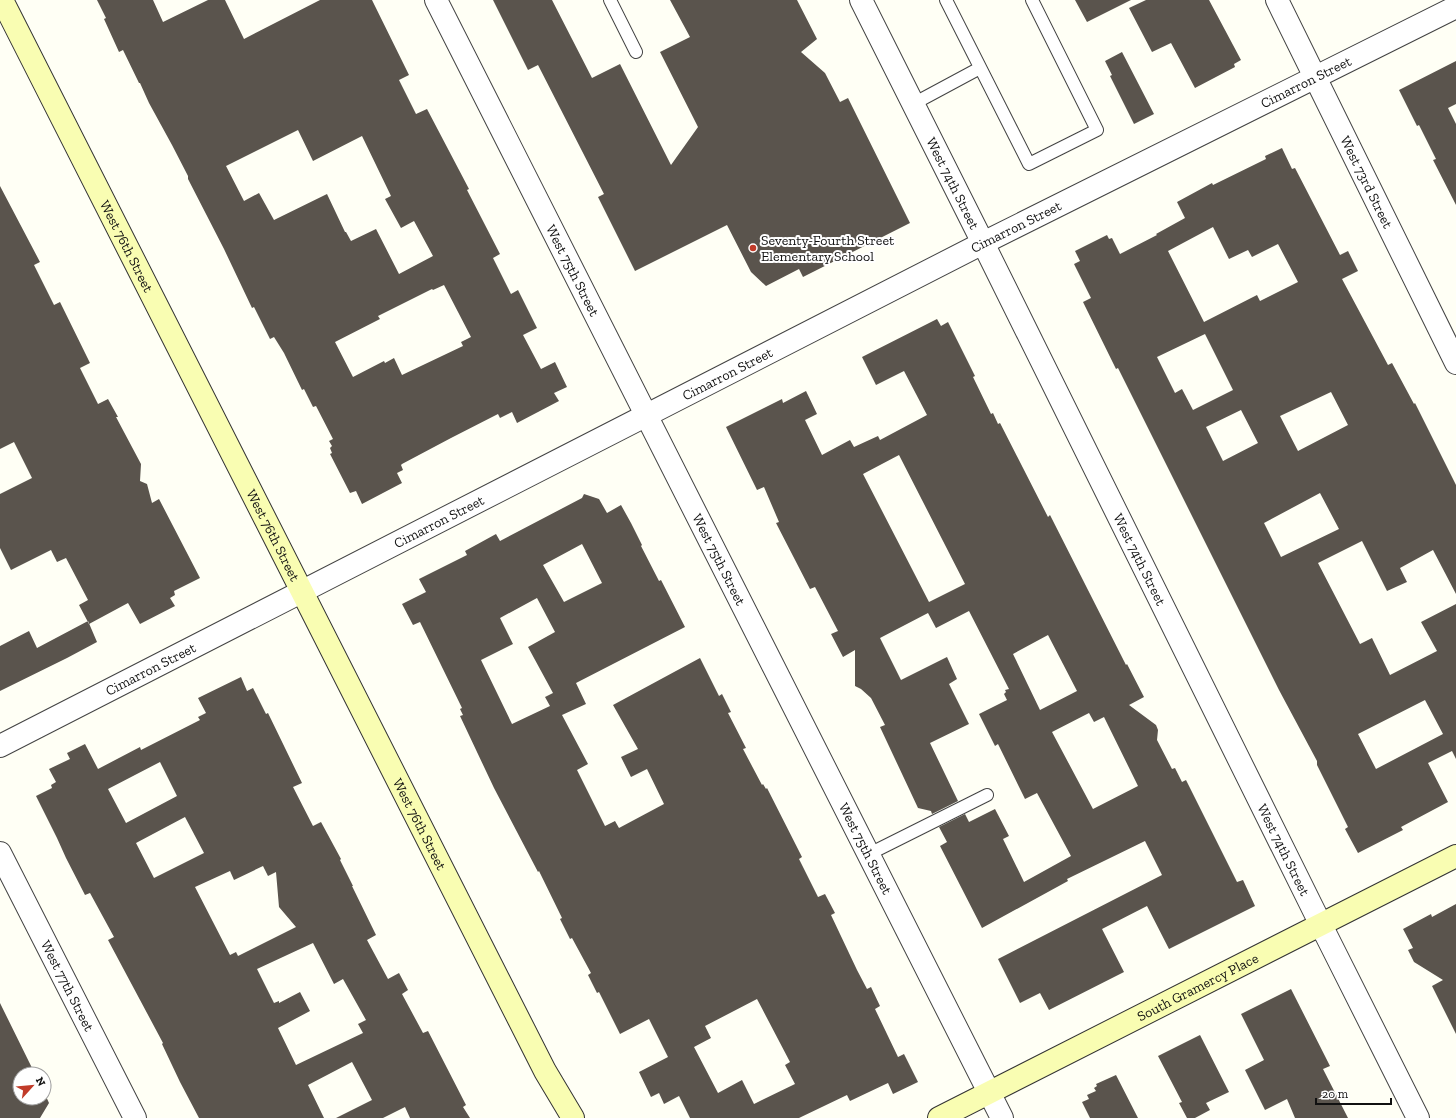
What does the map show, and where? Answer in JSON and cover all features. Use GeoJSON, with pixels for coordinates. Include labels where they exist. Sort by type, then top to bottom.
{"type":"FeatureCollection","features":[{"type":"Feature","properties":{"kind":"street","name":"West 76th Street"},"geometry":{"type":"LineString","coordinates":[[2,0],[545,1071],[572,1118]]}},
{"type":"Feature","properties":{"kind":"street","name":"West 75th Street"},"geometry":{"type":"LineString","coordinates":[[436,0],[1002,1118]]}},
{"type":"Feature","properties":{"kind":"street","name":"West 74th Street"},"geometry":{"type":"LineString","coordinates":[[861,0],[1418,1118]]}},
{"type":"Feature","properties":{"kind":"street","name":"West 73rd Street"},"geometry":{"type":"LineString","coordinates":[[1278,0],[1456,363]]}},
{"type":"Feature","properties":{"kind":"street","name":"Cimarron Street"},"geometry":{"type":"LineString","coordinates":[[0,746],[983,243],[1456,7]]}},
{"type":"Feature","properties":{"kind":"street","name":"West 77th Street"},"geometry":{"type":"LineString","coordinates":[[0,853],[135,1118]]}},
{"type":"Feature","properties":{"kind":"street","name":"South Gramercy Place"},"geometry":{"type":"LineString","coordinates":[[939,1118],[1456,856]]}},
{"type":"Feature","properties":{"kind":"street","name":"West 76th Street"},"geometry":{"type":"LineString","coordinates":[[545,1071],[563,1118]]}},
{"type":"Feature","properties":{"kind":"lane"},"geometry":{"type":"LineString","coordinates":[[610,0],[636,52]]}},
{"type":"Feature","properties":{"kind":"lane"},"geometry":{"type":"LineString","coordinates":[[946,0],[1029,164],[1097,130],[1032,0]]}},
{"type":"Feature","properties":{"kind":"lane"},"geometry":{"type":"LineString","coordinates":[[913,104],[980,68]]}},
{"type":"Feature","properties":{"kind":"lane"},"geometry":{"type":"LineString","coordinates":[[868,854],[987,795]]}},
{"type":"Feature","properties":{"kind":"building"},"geometry":{"type":"Polygon","coordinates":[[[97,0],[153,0],[163,22],[208,0],[225,0],[244,39],[320,0],[372,0],[409,75],[399,80],[416,114],[427,109],[469,189],[467,190],[500,254],[493,258],[511,294],[518,290],[537,328],[523,335],[541,369],[555,362],[567,387],[554,393],[559,401],[517,423],[512,412],[500,418],[498,414],[451,438],[402,464],[403,470],[397,473],[402,483],[362,504],[356,491],[350,493],[330,454],[332,453],[330,448],[332,446],[329,441],[333,439],[316,406],[313,407],[304,389],[302,390],[284,353],[274,337],[270,339],[254,307],[252,308],[188,179],[188,176],[123,50],[119,52],[104,19],[106,18],[97,0]],[[298,130],[226,166],[244,201],[259,193],[274,220],[327,194],[345,232],[351,241],[376,229],[399,274],[433,256],[414,221],[401,228],[385,199],[391,196],[362,136],[313,161],[298,130]],[[444,285],[433,290],[432,289],[378,316],[380,319],[335,342],[353,377],[384,361],[385,363],[394,358],[402,375],[463,346],[461,342],[471,337],[444,285]]]}},
{"type":"Feature","properties":{"kind":"building"},"geometry":{"type":"Polygon","coordinates":[[[493,0],[552,0],[592,78],[620,64],[671,165],[698,127],[660,52],[690,37],[670,0],[797,0],[817,39],[801,52],[825,73],[840,102],[848,98],[910,223],[803,277],[799,269],[766,286],[751,272],[727,225],[635,271],[598,197],[604,194],[538,65],[528,70],[493,0]]]}},
{"type":"Feature","properties":{"kind":"building"},"geometry":{"type":"Polygon","coordinates":[[[1075,0],[1131,0],[1087,22],[1075,0]]]}},
{"type":"Feature","properties":{"kind":"building"},"geometry":{"type":"Polygon","coordinates":[[[1146,0],[1209,0],[1241,60],[1234,64],[1235,67],[1195,88],[1171,43],[1152,52],[1129,8],[1146,0]]]}},
{"type":"Feature","properties":{"kind":"building"},"geometry":{"type":"Polygon","coordinates":[[[1122,52],[1154,114],[1134,124],[1110,76],[1112,75],[1105,61],[1122,52]]]}},
{"type":"Feature","properties":{"kind":"building"},"geometry":{"type":"Polygon","coordinates":[[[1456,61],[1456,104],[1448,108],[1456,124],[1456,205],[1433,160],[1436,159],[1399,90],[1456,61]]]}},
{"type":"Feature","properties":{"kind":"building"},"geometry":{"type":"Polygon","coordinates":[[[1282,148],[1292,169],[1295,168],[1340,255],[1348,251],[1358,271],[1342,279],[1388,365],[1392,363],[1414,404],[1415,403],[1456,485],[1456,594],[1433,550],[1400,568],[1407,582],[1387,591],[1362,541],[1318,563],[1360,644],[1372,638],[1390,675],[1437,651],[1421,622],[1456,604],[1456,759],[1452,751],[1428,763],[1448,802],[1401,827],[1403,830],[1358,853],[1345,829],[1348,827],[1317,765],[1317,761],[1279,690],[1118,368],[1116,369],[1083,302],[1091,298],[1074,264],[1080,261],[1075,251],[1107,235],[1109,239],[1112,238],[1120,254],[1157,235],[1156,234],[1185,218],[1177,202],[1212,183],[1213,185],[1266,159],[1265,156],[1282,148]],[[1213,227],[1168,251],[1204,322],[1257,295],[1260,301],[1298,282],[1278,244],[1252,257],[1248,250],[1229,259],[1213,227]],[[1205,334],[1157,357],[1175,393],[1182,389],[1193,410],[1233,390],[1205,334]],[[1331,392],[1280,416],[1298,451],[1348,425],[1331,392]],[[1241,410],[1206,427],[1223,461],[1258,443],[1241,410]],[[1320,493],[1264,523],[1281,557],[1339,529],[1320,493]],[[1425,700],[1358,734],[1376,769],[1443,734],[1425,700]]]}},
{"type":"Feature","properties":{"kind":"building"},"geometry":{"type":"Polygon","coordinates":[[[0,186],[40,262],[34,265],[54,305],[60,302],[90,363],[80,368],[98,404],[108,399],[141,464],[140,481],[147,484],[152,503],[159,499],[200,578],[174,591],[175,595],[170,598],[175,606],[140,624],[128,603],[89,624],[79,605],[88,600],[66,558],[57,562],[51,550],[11,570],[0,548],[0,494],[32,478],[14,442],[0,449],[0,186]]]}},
{"type":"Feature","properties":{"kind":"building"},"geometry":{"type":"Polygon","coordinates":[[[937,319],[941,326],[948,322],[975,376],[973,377],[991,414],[993,413],[998,424],[1000,423],[1048,517],[1050,515],[1126,665],[1127,664],[1144,697],[1129,705],[1156,725],[1158,730],[1157,740],[1172,769],[1175,768],[1182,782],[1186,780],[1237,882],[1243,880],[1255,906],[1169,949],[1147,906],[1102,929],[1124,972],[1049,1010],[1040,993],[1020,1003],[998,959],[1162,875],[1145,841],[1067,879],[1068,881],[982,928],[940,846],[947,842],[939,827],[965,814],[969,822],[995,809],[1009,836],[1003,839],[1024,882],[1071,856],[1037,793],[1025,799],[998,744],[995,746],[979,714],[1007,700],[1004,694],[1006,692],[1005,690],[1009,689],[969,611],[936,628],[928,613],[880,638],[901,680],[947,657],[957,679],[949,684],[969,724],[930,743],[958,801],[932,814],[931,811],[918,808],[880,727],[885,725],[871,698],[855,686],[855,650],[843,657],[831,634],[838,631],[815,587],[810,589],[776,523],[779,522],[764,487],[757,490],[726,427],[782,399],[783,403],[806,391],[817,414],[805,420],[822,455],[850,440],[854,447],[878,436],[880,440],[927,415],[904,371],[876,385],[862,357],[937,319]],[[899,455],[863,474],[929,602],[965,584],[899,455]],[[1048,635],[1013,654],[1040,710],[1077,691],[1048,635]],[[1089,713],[1052,732],[1093,809],[1138,786],[1104,717],[1094,722],[1089,713]]]}},
{"type":"Feature","properties":{"kind":"building"},"geometry":{"type":"Polygon","coordinates":[[[584,494],[599,499],[607,513],[621,505],[659,581],[661,580],[685,627],[576,683],[586,704],[562,715],[588,764],[577,770],[605,826],[615,821],[619,828],[664,804],[647,769],[631,777],[621,757],[638,749],[613,705],[700,658],[719,696],[722,694],[731,712],[728,713],[746,748],[743,749],[762,785],[763,784],[766,789],[767,788],[802,857],[799,859],[818,897],[825,894],[835,913],[831,915],[867,989],[871,987],[880,1006],[875,1009],[898,1057],[904,1054],[918,1082],[893,1094],[888,1083],[850,1101],[847,1095],[799,1118],[690,1118],[679,1096],[664,1104],[659,1093],[651,1097],[639,1072],[668,1057],[649,1019],[620,1034],[599,992],[597,993],[588,975],[591,973],[572,938],[570,939],[560,919],[562,918],[539,871],[538,872],[494,788],[460,716],[463,715],[460,709],[462,708],[420,622],[413,625],[402,604],[426,592],[419,579],[467,555],[465,551],[496,534],[500,541],[582,498],[584,494]],[[582,544],[543,565],[564,602],[602,583],[582,544]],[[537,598],[500,618],[513,644],[481,660],[512,724],[550,706],[545,697],[553,693],[528,647],[555,632],[537,598]],[[757,999],[705,1026],[711,1038],[694,1047],[718,1093],[742,1080],[754,1104],[795,1084],[785,1065],[790,1062],[757,999]]]}},
{"type":"Feature","properties":{"kind":"building"},"geometry":{"type":"Polygon","coordinates":[[[88,621],[97,642],[0,691],[0,646],[29,631],[37,648],[88,621]]]}},
{"type":"Feature","properties":{"kind":"building"},"geometry":{"type":"Polygon","coordinates":[[[241,677],[247,691],[253,688],[266,714],[268,713],[302,783],[293,787],[313,826],[321,822],[341,859],[340,860],[376,935],[367,940],[388,979],[399,973],[408,990],[402,994],[423,1033],[428,1031],[466,1105],[463,1107],[470,1118],[410,1118],[405,1107],[383,1118],[336,1118],[372,1100],[352,1062],[308,1085],[324,1118],[199,1118],[180,1082],[162,1044],[163,1043],[108,940],[114,937],[90,893],[85,895],[36,796],[52,788],[51,785],[56,782],[49,769],[70,759],[67,753],[85,744],[98,769],[140,747],[141,750],[200,720],[198,717],[206,713],[198,698],[241,677]],[[160,762],[108,789],[126,823],[177,796],[160,762]],[[185,817],[136,843],[154,878],[204,853],[185,817]],[[263,866],[234,880],[230,871],[195,887],[230,955],[236,952],[238,956],[296,927],[279,907],[276,872],[268,876],[263,866]],[[313,943],[257,969],[274,1003],[279,1001],[279,1003],[300,992],[310,1011],[278,1028],[296,1065],[363,1033],[358,1024],[366,1020],[343,979],[334,984],[313,943]]]}},
{"type":"Feature","properties":{"kind":"building"},"geometry":{"type":"Polygon","coordinates":[[[1456,904],[1456,1034],[1432,986],[1443,980],[1414,962],[1408,950],[1413,948],[1403,929],[1431,914],[1432,917],[1456,904]]]}},
{"type":"Feature","properties":{"kind":"building"},"geometry":{"type":"Polygon","coordinates":[[[1291,989],[1330,1066],[1323,1069],[1348,1118],[1295,1118],[1287,1099],[1265,1110],[1245,1070],[1264,1060],[1241,1014],[1291,989]]]}},
{"type":"Feature","properties":{"kind":"building"},"geometry":{"type":"Polygon","coordinates":[[[0,1003],[31,1066],[12,1066],[12,1106],[47,1106],[40,1118],[0,1118],[0,1003]]]}},
{"type":"Feature","properties":{"kind":"building"},"geometry":{"type":"Polygon","coordinates":[[[1200,1035],[1229,1092],[1206,1103],[1210,1110],[1195,1118],[1187,1118],[1179,1103],[1182,1102],[1158,1056],[1200,1035]]]}},
{"type":"Feature","properties":{"kind":"building"},"geometry":{"type":"Polygon","coordinates":[[[1116,1075],[1138,1118],[1090,1118],[1082,1102],[1089,1099],[1087,1095],[1096,1091],[1094,1088],[1097,1086],[1096,1084],[1116,1075]]]}},
{"type":"Feature","properties":{"kind":"place","name":"Seventy-Fourth Street Elementary School"},"geometry":{"type":"Point","coordinates":[753,248]}}]}
